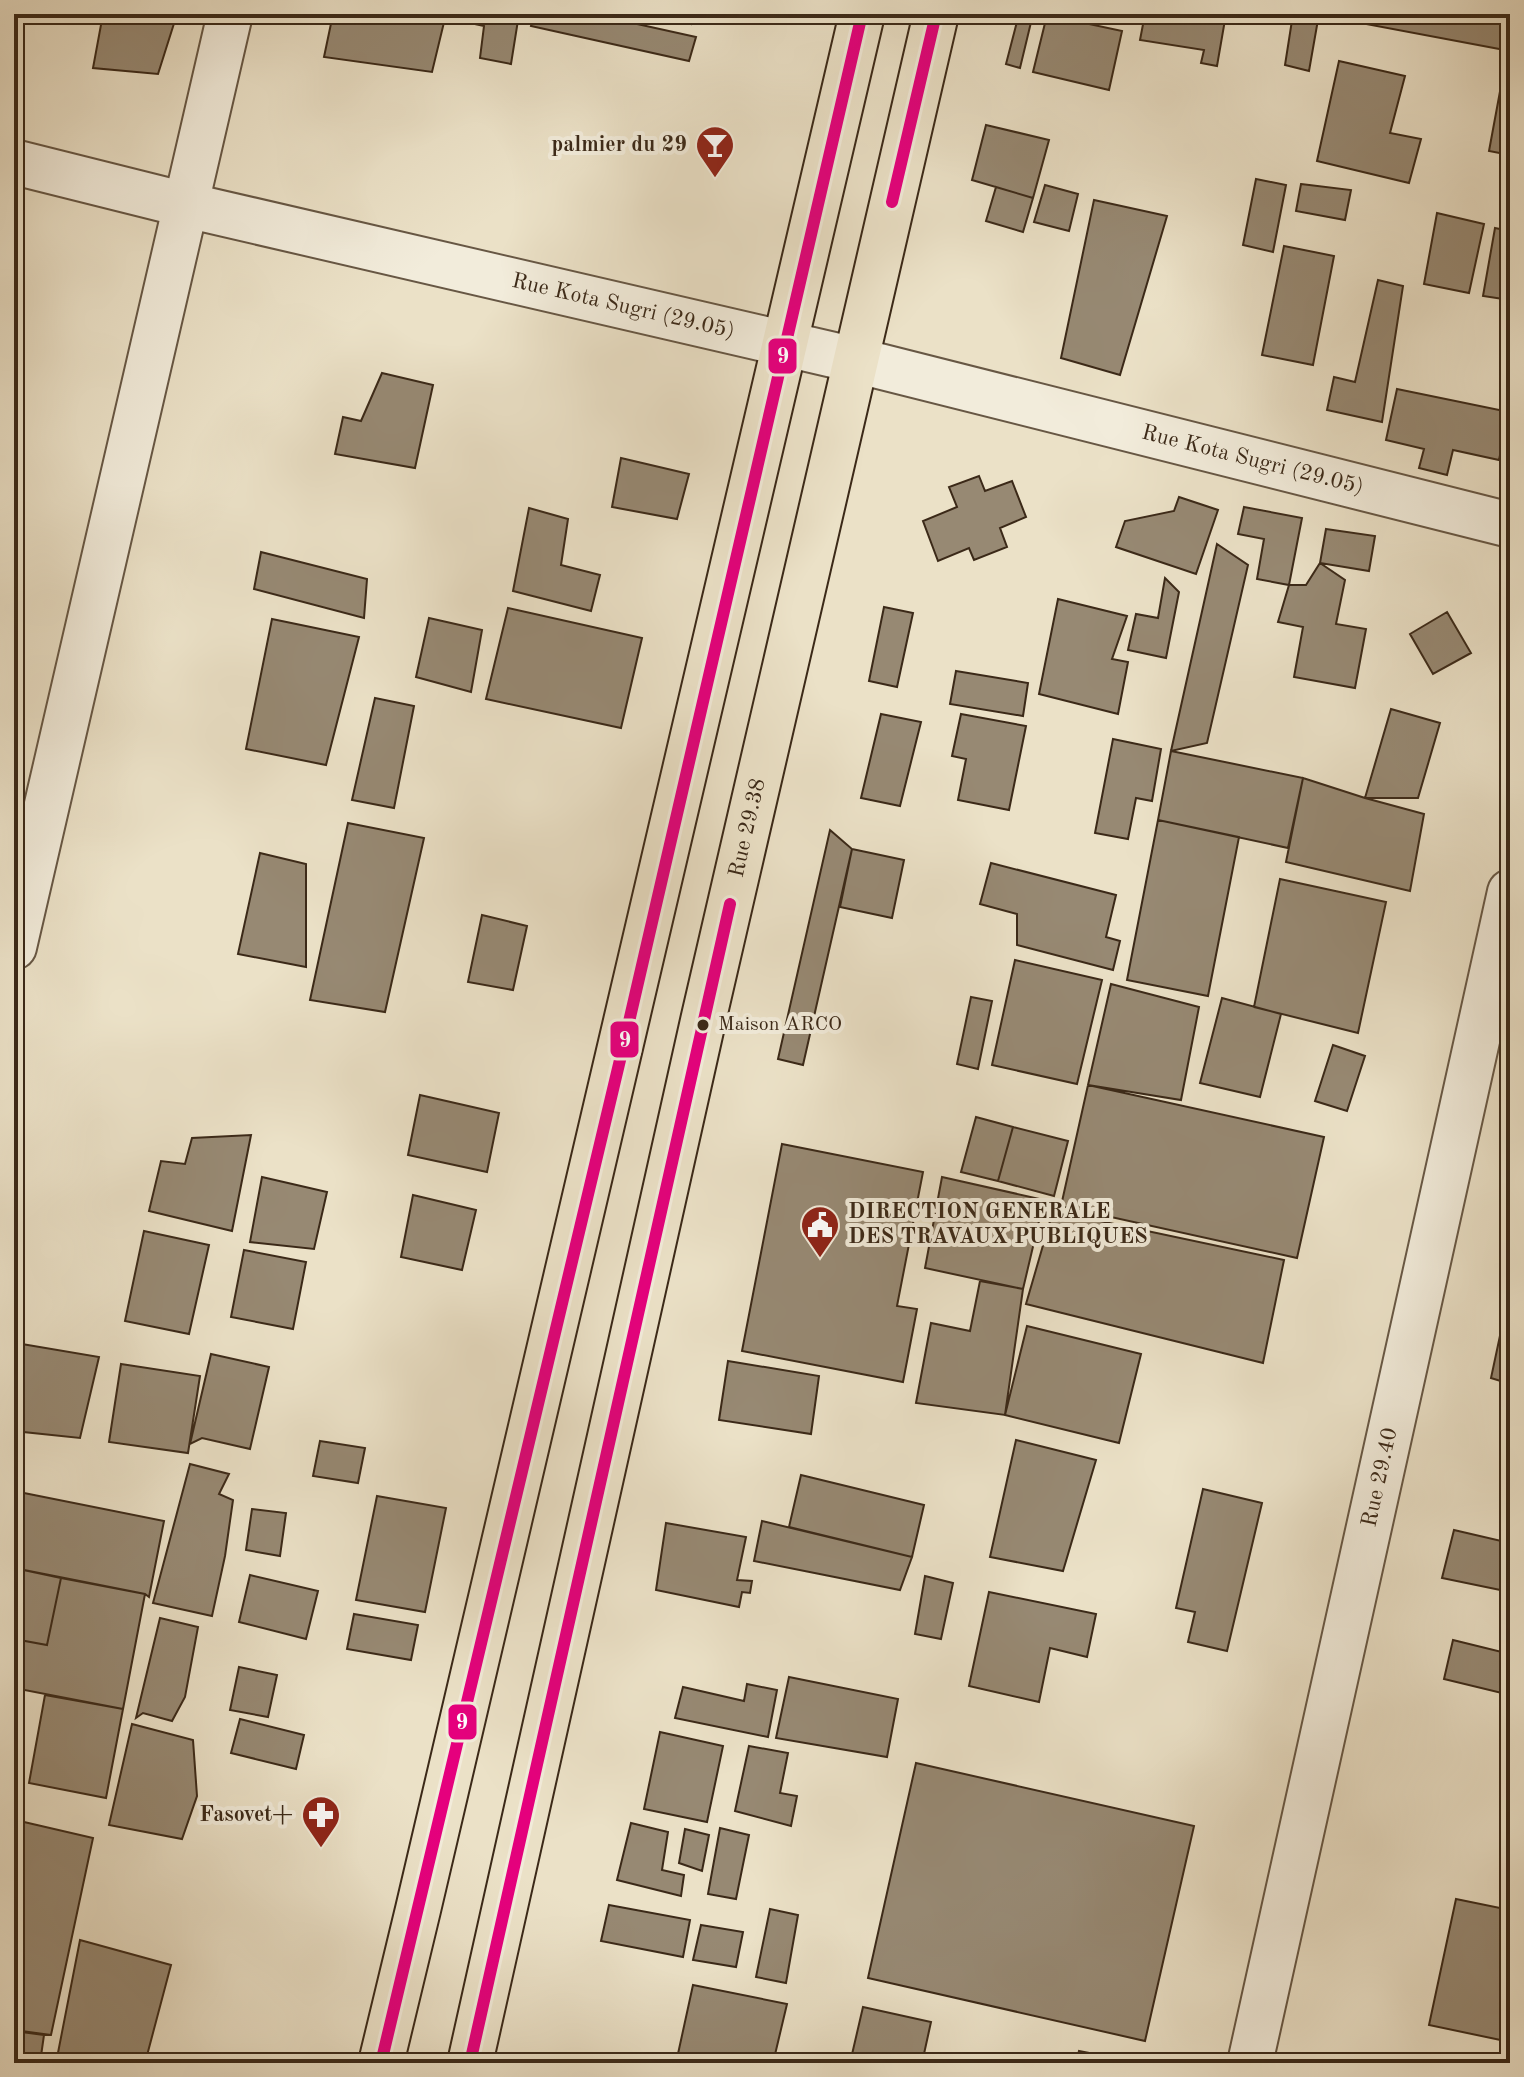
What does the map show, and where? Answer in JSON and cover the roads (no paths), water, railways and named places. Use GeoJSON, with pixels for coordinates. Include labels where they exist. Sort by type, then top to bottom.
{"type":"FeatureCollection","features":[{"type":"Feature","properties":{"kind":"main road"},"geometry":{"type":"LineString","coordinates":[[381,2063],[521,1484],[862,14]]}},
{"type":"Feature","properties":{"kind":"main road","name":"Rue 29.38"},"geometry":{"type":"LineString","coordinates":[[470,2063],[703,1021],[936,14]]}},
{"type":"Feature","properties":{"kind":"street"},"geometry":{"type":"LineString","coordinates":[[14,947],[230,14]]}},
{"type":"Feature","properties":{"kind":"street","name":"Rue Kota Sugri (29.05)"},"geometry":{"type":"LineString","coordinates":[[14,162],[186,205],[788,343],[1510,525]]}},
{"type":"Feature","properties":{"kind":"street","name":"Rue 29.40"},"geometry":{"type":"LineString","coordinates":[[1250,2063],[1510,892]]}},
{"type":"Feature","properties":{"kind":"place","name":"palmier du 29"},"geometry":{"type":"Point","coordinates":[715,179]}},
{"type":"Feature","properties":{"kind":"place","name":"Maison ARCO"},"geometry":{"type":"Point","coordinates":[703,1025]}},
{"type":"Feature","properties":{"kind":"place","name":"DIRECTION GENERALE DES TRAVAUX PUBLIQUES"},"geometry":{"type":"Point","coordinates":[820,1259]}},
{"type":"Feature","properties":{"kind":"place","name":"Fasovet+"},"geometry":{"type":"Point","coordinates":[321,1849]}}]}
